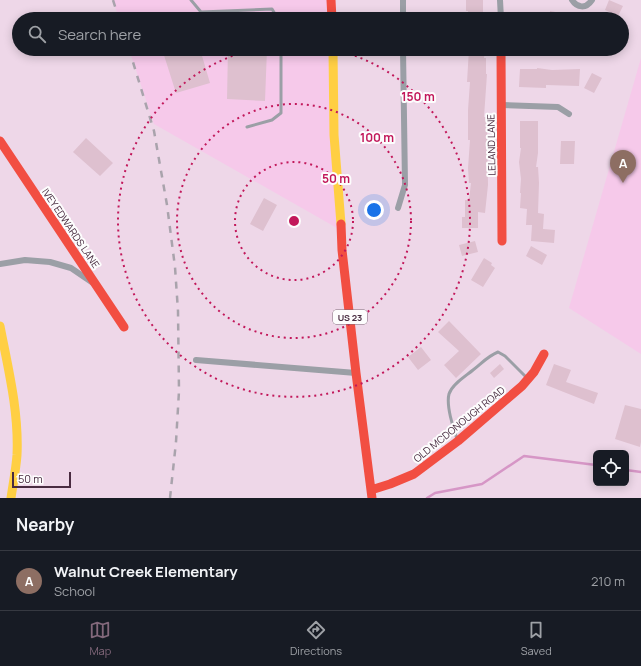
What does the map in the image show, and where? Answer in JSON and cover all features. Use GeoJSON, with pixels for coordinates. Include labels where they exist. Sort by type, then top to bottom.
{"type":"FeatureCollection","features":[{"type":"Feature","properties":{"kind":"street"},"geometry":{"type":"LineString","coordinates":[[331,0],[332,12]]}},
{"type":"Feature","properties":{"kind":"street"},"geometry":{"type":"LineString","coordinates":[[403,0],[403,12]]}},
{"type":"Feature","properties":{"kind":"street"},"geometry":{"type":"LineString","coordinates":[[500,0],[500,12]]}},
{"type":"Feature","properties":{"kind":"street"},"geometry":{"type":"LineString","coordinates":[[572,0],[576,5],[583,7],[592,0]]}},
{"type":"Feature","properties":{"kind":"street","name":"US 23"},"geometry":{"type":"LineString","coordinates":[[332,56],[334,135],[342,250],[372,494]]}},
{"type":"Feature","properties":{"kind":"street"},"geometry":{"type":"LineString","coordinates":[[398,208],[405,185],[403,56]]}},
{"type":"Feature","properties":{"kind":"street","name":"LELAND LANE"},"geometry":{"type":"LineString","coordinates":[[501,56],[502,241]]}},
{"type":"Feature","properties":{"kind":"street"},"geometry":{"type":"LineString","coordinates":[[501,105],[558,107],[569,114]]}},
{"type":"Feature","properties":{"kind":"street","name":"IVEY EDWARDS LANE"},"geometry":{"type":"LineString","coordinates":[[0,141],[124,327]]}},
{"type":"Feature","properties":{"kind":"street"},"geometry":{"type":"LineString","coordinates":[[0,264],[25,260],[50,262],[70,268],[95,285]]}},
{"type":"Feature","properties":{"kind":"street"},"geometry":{"type":"LineString","coordinates":[[0,326],[13,396],[16,424],[17,456],[11,498]]}},
{"type":"Feature","properties":{"kind":"street","name":"OLD MCDONOUGH ROAD"},"geometry":{"type":"LineString","coordinates":[[372,494],[390,484],[414,474],[458,441],[528,380],[544,354]]}},
{"type":"Feature","properties":{"kind":"street"},"geometry":{"type":"LineString","coordinates":[[196,360],[356,373]]}},
{"type":"Feature","properties":{"kind":"lane"},"geometry":{"type":"LineString","coordinates":[[191,0],[201,12],[272,9],[274,12]]}},
{"type":"Feature","properties":{"kind":"lane"},"geometry":{"type":"LineString","coordinates":[[247,127],[272,120],[281,113],[281,56]]}},
{"type":"Feature","properties":{"kind":"lane"},"geometry":{"type":"LineString","coordinates":[[458,441],[449,405],[449,393],[454,386],[490,355],[498,352],[505,356],[528,380]]}},
{"type":"Feature","properties":{"kind":"shaded area"},"geometry":{"type":"Polygon","coordinates":[[[113,0],[329,0],[329,12],[117,12],[113,0]]]}},
{"type":"Feature","properties":{"kind":"shaded area"},"geometry":{"type":"Polygon","coordinates":[[[131,56],[330,56],[337,228],[154,124],[131,56]]]}},
{"type":"Feature","properties":{"kind":"shaded area"},"geometry":{"type":"Polygon","coordinates":[[[641,58],[641,354],[569,308],[641,58]]]}},
{"type":"Feature","properties":{"kind":"building"},"geometry":{"type":"Polygon","coordinates":[[[466,0],[483,0],[483,12],[466,11],[466,0]]]}},
{"type":"Feature","properties":{"kind":"building"},"geometry":{"type":"Polygon","coordinates":[[[609,0],[623,6],[620,12],[609,12],[605,10],[609,0]]]}},
{"type":"Feature","properties":{"kind":"building"},"geometry":{"type":"Polygon","coordinates":[[[164,56],[202,56],[210,83],[176,93],[164,56]]]}},
{"type":"Feature","properties":{"kind":"building"},"geometry":{"type":"Polygon","coordinates":[[[228,56],[267,56],[265,101],[227,99],[228,56]]]}},
{"type":"Feature","properties":{"kind":"building"},"geometry":{"type":"Polygon","coordinates":[[[469,56],[484,56],[484,58],[486,58],[487,74],[484,117],[487,117],[488,185],[485,213],[478,212],[478,228],[462,228],[462,217],[465,217],[465,200],[469,200],[471,183],[469,183],[468,168],[470,140],[468,140],[468,110],[470,82],[467,82],[469,56]]]}},
{"type":"Feature","properties":{"kind":"building"},"geometry":{"type":"Polygon","coordinates":[[[537,68],[552,70],[580,69],[579,86],[546,85],[546,88],[519,87],[520,69],[537,68]]]}},
{"type":"Feature","properties":{"kind":"building"},"geometry":{"type":"Polygon","coordinates":[[[592,73],[602,78],[594,93],[584,88],[592,73]]]}},
{"type":"Feature","properties":{"kind":"building"},"geometry":{"type":"Polygon","coordinates":[[[520,121],[538,121],[538,153],[536,167],[538,167],[539,183],[538,213],[544,214],[543,229],[555,230],[554,243],[531,241],[532,225],[526,225],[527,209],[520,208],[520,121]]]}},
{"type":"Feature","properties":{"kind":"building"},"geometry":{"type":"Polygon","coordinates":[[[86,138],[113,163],[100,176],[73,152],[86,138]]]}},
{"type":"Feature","properties":{"kind":"building"},"geometry":{"type":"Polygon","coordinates":[[[561,141],[575,141],[574,164],[560,164],[561,141]]]}},
{"type":"Feature","properties":{"kind":"building"},"geometry":{"type":"Polygon","coordinates":[[[264,198],[277,205],[263,231],[250,224],[264,198]]]}},
{"type":"Feature","properties":{"kind":"building"},"geometry":{"type":"Polygon","coordinates":[[[475,241],[478,252],[462,256],[459,245],[475,241]]]}},
{"type":"Feature","properties":{"kind":"building"},"geometry":{"type":"Polygon","coordinates":[[[531,246],[547,255],[542,265],[526,256],[531,246]]]}},
{"type":"Feature","properties":{"kind":"building"},"geometry":{"type":"Polygon","coordinates":[[[484,258],[492,263],[491,265],[495,268],[483,287],[471,280],[484,258]]]}},
{"type":"Feature","properties":{"kind":"building"},"geometry":{"type":"Polygon","coordinates":[[[449,321],[481,354],[456,378],[444,365],[459,351],[438,332],[449,321]]]}},
{"type":"Feature","properties":{"kind":"building"},"geometry":{"type":"Polygon","coordinates":[[[421,347],[431,360],[418,370],[408,357],[421,347]]]}},
{"type":"Feature","properties":{"kind":"building"},"geometry":{"type":"Polygon","coordinates":[[[500,364],[504,369],[494,378],[490,373],[500,364]]]}},
{"type":"Feature","properties":{"kind":"building"},"geometry":{"type":"Polygon","coordinates":[[[554,364],[571,370],[566,382],[598,393],[594,404],[546,385],[554,364]]]}},
{"type":"Feature","properties":{"kind":"building"},"geometry":{"type":"Polygon","coordinates":[[[625,405],[641,409],[640,447],[615,439],[625,405]]]}},
{"type":"Feature","properties":{"kind":"waterway"},"geometry":{"type":"LineString","coordinates":[[427,498],[435,493],[482,484],[524,456],[593,465]]}},
{"type":"Feature","properties":{"kind":"waterway"},"geometry":{"type":"LineString","coordinates":[[629,470],[641,472]]}},
{"type":"Feature","properties":{"kind":"railway"},"geometry":{"type":"LineString","coordinates":[[113,0],[117,12]]}},
{"type":"Feature","properties":{"kind":"railway"},"geometry":{"type":"LineString","coordinates":[[131,56],[154,131],[167,205],[175,267],[178,311],[179,391],[176,442],[170,498]]}},
{"type":"Feature","properties":{"kind":"traffic: slow"},"geometry":{"type":"LineString","coordinates":[[333,56],[334,135],[341,224]]}},
{"type":"Feature","properties":{"kind":"traffic: slow"},"geometry":{"type":"LineString","coordinates":[[0,326],[15,406],[17,455],[11,498]]}},
{"type":"Feature","properties":{"kind":"traffic: jam"},"geometry":{"type":"LineString","coordinates":[[331,0],[332,12]]}},
{"type":"Feature","properties":{"kind":"traffic: jam"},"geometry":{"type":"LineString","coordinates":[[501,56],[502,241]]}},
{"type":"Feature","properties":{"kind":"traffic: jam"},"geometry":{"type":"LineString","coordinates":[[0,141],[124,327]]}},
{"type":"Feature","properties":{"kind":"traffic: jam"},"geometry":{"type":"LineString","coordinates":[[341,224],[342,250],[372,498]]}},
{"type":"Feature","properties":{"kind":"traffic: jam"},"geometry":{"type":"LineString","coordinates":[[371,490],[414,474],[458,441],[522,386],[534,372],[544,354]]}},
{"type":"Feature","properties":{"kind":"place","name":"Walnut Creek Elementary"},"geometry":{"type":"Point","coordinates":[623,183]}}]}
